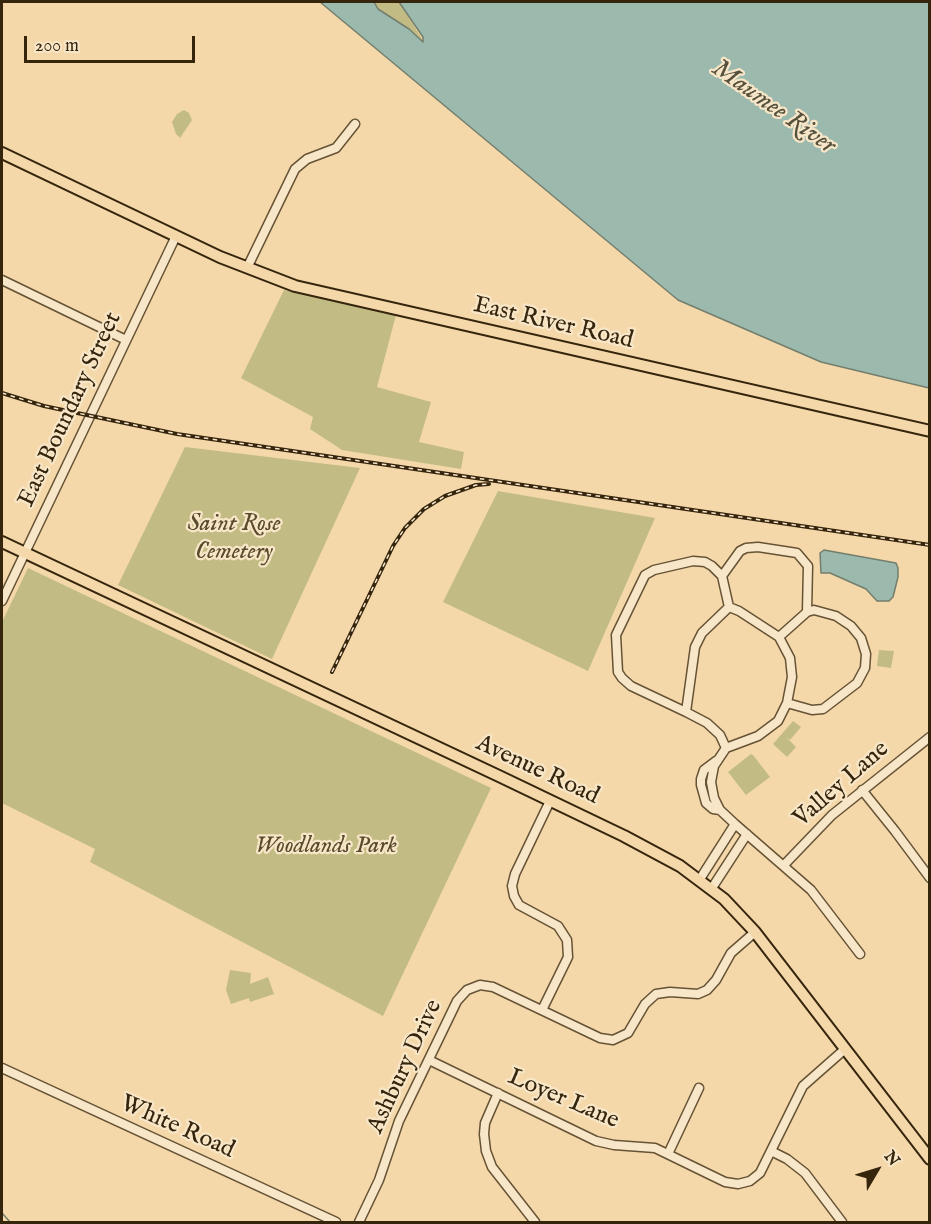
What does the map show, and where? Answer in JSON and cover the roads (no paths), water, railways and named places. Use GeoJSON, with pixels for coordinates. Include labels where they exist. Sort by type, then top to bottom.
{"type":"FeatureCollection","features":[{"type":"Feature","properties":{"kind":"main road","name":"East River Road"},"geometry":{"type":"LineString","coordinates":[[2,153],[247,268],[320,293],[930,431]]}},
{"type":"Feature","properties":{"kind":"main road","name":"Avenue Road"},"geometry":{"type":"LineString","coordinates":[[2,542],[645,846],[699,879],[712,888],[754,932],[930,1159]]}},
{"type":"Feature","properties":{"kind":"street"},"geometry":{"type":"LineString","coordinates":[[247,268],[295,169],[307,159],[336,148],[355,124]]}},
{"type":"Feature","properties":{"kind":"street","name":"East Boundary Street"},"geometry":{"type":"LineString","coordinates":[[2,601],[176,236]]}},
{"type":"Feature","properties":{"kind":"street"},"geometry":{"type":"LineString","coordinates":[[2,280],[126,340]]}},
{"type":"Feature","properties":{"kind":"street"},"geometry":{"type":"LineString","coordinates":[[722,576],[740,551],[752,546],[797,553],[808,566],[807,612]]}},
{"type":"Feature","properties":{"kind":"street"},"geometry":{"type":"LineString","coordinates":[[726,748],[720,735],[707,723],[631,686],[622,678],[618,672],[616,635],[645,576],[649,573],[699,561],[712,566],[722,576],[729,608]]}},
{"type":"Feature","properties":{"kind":"street"},"geometry":{"type":"LineString","coordinates":[[729,608],[739,611],[779,637],[788,651],[792,665],[792,677],[787,703],[778,721],[758,736],[726,748],[716,761],[711,782],[714,798],[720,810],[811,891],[860,954]]}},
{"type":"Feature","properties":{"kind":"street"},"geometry":{"type":"LineString","coordinates":[[686,712],[695,647],[702,633],[729,608]]}},
{"type":"Feature","properties":{"kind":"street"},"geometry":{"type":"LineString","coordinates":[[779,637],[807,612],[814,610],[836,616],[858,632],[864,645],[865,668],[857,682],[823,709],[812,710],[787,703]]}},
{"type":"Feature","properties":{"kind":"street","name":"Valley Lane"},"geometry":{"type":"LineString","coordinates":[[784,865],[819,827],[930,737]]}},
{"type":"Feature","properties":{"kind":"street"},"geometry":{"type":"LineString","coordinates":[[862,790],[930,878]]}},
{"type":"Feature","properties":{"kind":"street"},"geometry":{"type":"LineString","coordinates":[[542,1011],[566,961],[568,944],[566,936],[558,926],[519,905],[512,886],[515,873],[550,801]]}},
{"type":"Feature","properties":{"kind":"street"},"geometry":{"type":"LineString","coordinates":[[699,879],[735,824]]}},
{"type":"Feature","properties":{"kind":"street"},"geometry":{"type":"LineString","coordinates":[[712,888],[747,834]]}},
{"type":"Feature","properties":{"kind":"street","name":"Ashbury Drive"},"geometry":{"type":"LineString","coordinates":[[359,1222],[379,1180],[399,1121],[457,1001],[471,987],[480,985],[493,987],[604,1040],[621,1038],[633,1027],[645,1004],[656,994],[670,992],[698,994],[710,987],[731,952],[754,932]]}},
{"type":"Feature","properties":{"kind":"street","name":"Loyer Lane"},"geometry":{"type":"LineString","coordinates":[[429,1060],[605,1144],[655,1148],[726,1182],[738,1184],[750,1181],[757,1176],[803,1086],[845,1049]]}},
{"type":"Feature","properties":{"kind":"street","name":"White Road"},"geometry":{"type":"LineString","coordinates":[[2,1068],[336,1222]]}},
{"type":"Feature","properties":{"kind":"street"},"geometry":{"type":"LineString","coordinates":[[668,1154],[699,1088]]}},
{"type":"Feature","properties":{"kind":"street"},"geometry":{"type":"LineString","coordinates":[[498,1093],[485,1123],[486,1151],[492,1167],[535,1222]]}},
{"type":"Feature","properties":{"kind":"street"},"geometry":{"type":"LineString","coordinates":[[771,1151],[805,1173],[842,1222]]}},
{"type":"Feature","properties":{"kind":"water","name":"Maumee River"},"geometry":{"type":"Polygon","coordinates":[[[320,2],[374,2],[378,9],[409,29],[423,42],[423,37],[399,2],[929,2],[929,388],[821,362],[678,300],[320,2]]]}},
{"type":"Feature","properties":{"kind":"water"},"geometry":{"type":"Polygon","coordinates":[[[824,550],[896,563],[898,577],[893,597],[889,601],[877,601],[866,589],[830,573],[821,573],[820,553],[824,550]]]}},
{"type":"Feature","properties":{"kind":"waterway"},"geometry":{"type":"LineString","coordinates":[[2,1213],[10,1222]]}},
{"type":"Feature","properties":{"kind":"railway"},"geometry":{"type":"LineString","coordinates":[[2,393],[44,406],[177,434],[930,545]]}},
{"type":"Feature","properties":{"kind":"railway"},"geometry":{"type":"LineString","coordinates":[[332,672],[393,546],[405,528],[424,509],[445,496],[476,485],[489,484]]}},
{"type":"Feature","properties":{"kind":"park label","name":"Saint Rose Cemetery"},"geometry":{"type":"Point","coordinates":[234,539]}},
{"type":"Feature","properties":{"kind":"park label","name":"Woodlands Park"},"geometry":{"type":"Point","coordinates":[326,847]}}]}
